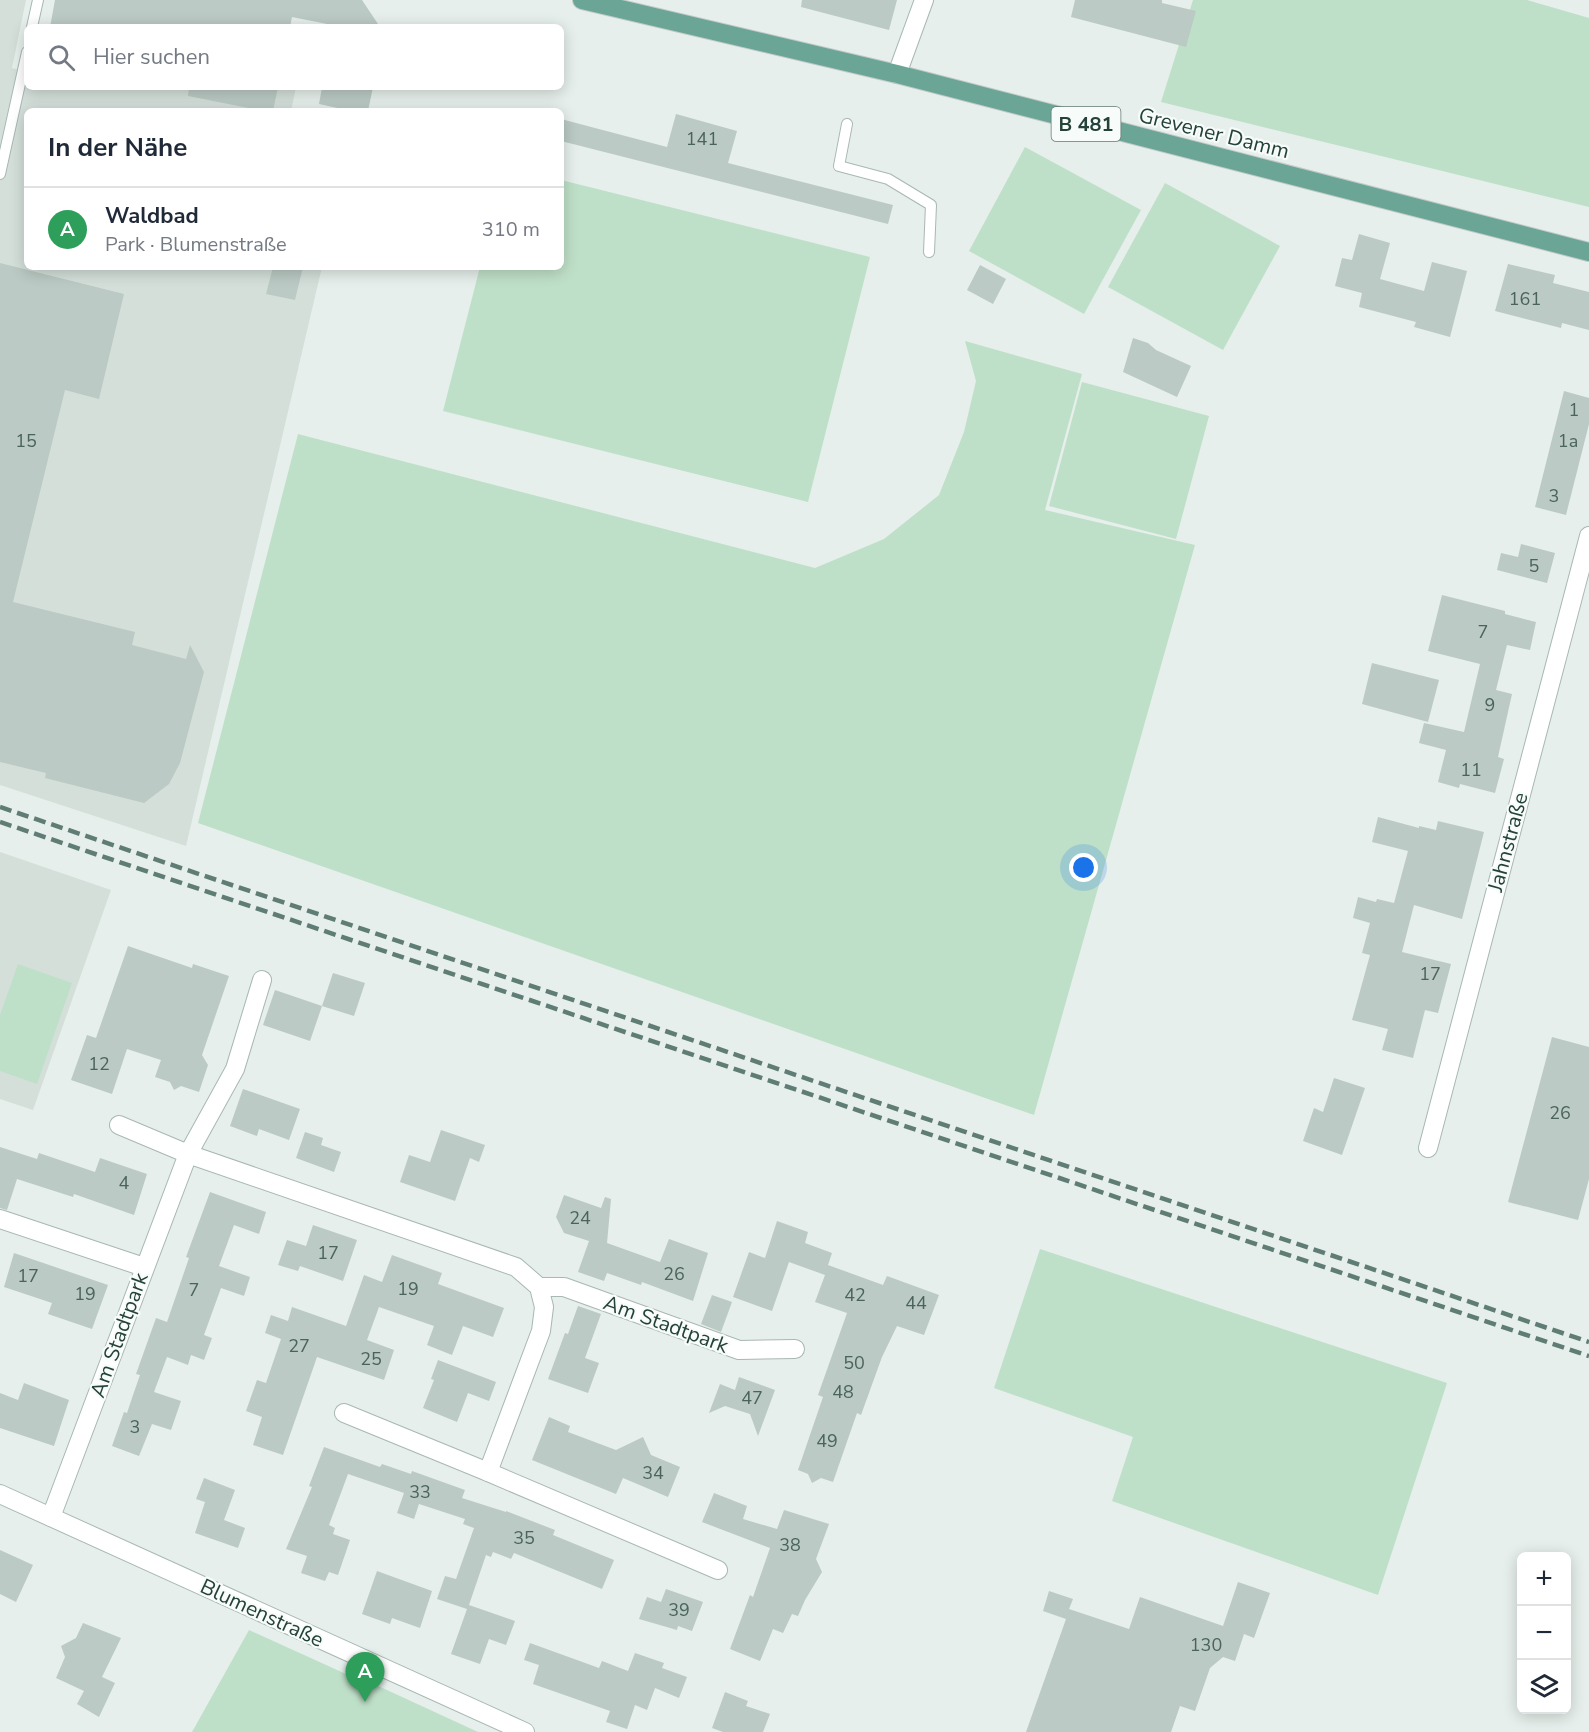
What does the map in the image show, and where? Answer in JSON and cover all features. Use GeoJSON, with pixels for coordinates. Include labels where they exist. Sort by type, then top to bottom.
{"type":"FeatureCollection","features":[{"type":"Feature","properties":{"kind":"main road","name":"Grevener Damm"},"geometry":{"type":"LineString","coordinates":[[582,0],[897,74],[1589,252]]}},
{"type":"Feature","properties":{"kind":"street"},"geometry":{"type":"LineString","coordinates":[[897,74],[924,0]]}},
{"type":"Feature","properties":{"kind":"street","name":"Jahnstraße"},"geometry":{"type":"LineString","coordinates":[[1428,1148],[1589,536]]}},
{"type":"Feature","properties":{"kind":"street","name":"Am Stadtpark"},"geometry":{"type":"LineString","coordinates":[[51,1517],[188,1154],[235,1069],[262,980]]}},
{"type":"Feature","properties":{"kind":"street"},"geometry":{"type":"LineString","coordinates":[[119,1125],[188,1154],[516,1267],[539,1287],[544,1307],[541,1331],[489,1472]]}},
{"type":"Feature","properties":{"kind":"street"},"geometry":{"type":"LineString","coordinates":[[0,1219],[144,1267]]}},
{"type":"Feature","properties":{"kind":"street","name":"Am Stadtpark"},"geometry":{"type":"LineString","coordinates":[[539,1287],[564,1287],[739,1350],[795,1349]]}},
{"type":"Feature","properties":{"kind":"street"},"geometry":{"type":"LineString","coordinates":[[344,1413],[718,1570]]}},
{"type":"Feature","properties":{"kind":"street","name":"Blumenstraße"},"geometry":{"type":"LineString","coordinates":[[0,1494],[525,1732]]}},
{"type":"Feature","properties":{"kind":"lane"},"geometry":{"type":"LineString","coordinates":[[33,24],[38,0]]}},
{"type":"Feature","properties":{"kind":"lane"},"geometry":{"type":"LineString","coordinates":[[0,174],[24,66]]}},
{"type":"Feature","properties":{"kind":"lane"},"geometry":{"type":"LineString","coordinates":[[847,124],[839,166],[888,179],[931,205],[929,252]]}},
{"type":"Feature","properties":{"kind":"shaded area"},"geometry":{"type":"Polygon","coordinates":[[[0,0],[26,0],[12,68],[24,71],[24,90],[295,90],[292,108],[24,108],[24,270],[321,270],[186,846],[0,785],[0,0]]]}},
{"type":"Feature","properties":{"kind":"shaded area"},"geometry":{"type":"Polygon","coordinates":[[[0,852],[111,890],[33,1110],[0,1099],[0,852]]]}},
{"type":"Feature","properties":{"kind":"green space"},"geometry":{"type":"Polygon","coordinates":[[[1193,0],[1527,0],[1589,18],[1589,207],[1161,102],[1193,0]]]}},
{"type":"Feature","properties":{"kind":"green space"},"geometry":{"type":"Polygon","coordinates":[[[1025,147],[1141,210],[1084,314],[969,251],[1025,147]]]}},
{"type":"Feature","properties":{"kind":"green space"},"geometry":{"type":"Polygon","coordinates":[[[564,181],[870,257],[808,502],[443,411],[479,270],[564,270],[564,181]]]}},
{"type":"Feature","properties":{"kind":"green space"},"geometry":{"type":"Polygon","coordinates":[[[1165,183],[1280,246],[1223,350],[1108,287],[1165,183]]]}},
{"type":"Feature","properties":{"kind":"green space"},"geometry":{"type":"Polygon","coordinates":[[[965,341],[1082,374],[1045,510],[1195,545],[1034,1115],[198,823],[298,434],[815,568],[884,539],[939,495],[964,432],[976,381],[965,341]]]}},
{"type":"Feature","properties":{"kind":"green space"},"geometry":{"type":"Polygon","coordinates":[[[1082,382],[1209,416],[1176,539],[1049,506],[1082,382]]]}},
{"type":"Feature","properties":{"kind":"green space"},"geometry":{"type":"Polygon","coordinates":[[[18,964],[72,983],[37,1084],[0,1071],[0,1015],[18,964]]]}},
{"type":"Feature","properties":{"kind":"green space"},"geometry":{"type":"Polygon","coordinates":[[[1040,1249],[1447,1383],[1378,1595],[1112,1501],[1133,1437],[994,1388],[1040,1249]]]}},
{"type":"Feature","properties":{"kind":"green space"},"geometry":{"type":"Polygon","coordinates":[[[249,1630],[346,1674],[348,1672],[478,1732],[192,1732],[249,1630]]]}},
{"type":"Feature","properties":{"kind":"building"},"geometry":{"type":"Polygon","coordinates":[[[55,0],[362,0],[378,24],[327,24],[292,17],[291,24],[51,24],[55,0]]]}},
{"type":"Feature","properties":{"kind":"building"},"geometry":{"type":"Polygon","coordinates":[[[802,0],[897,0],[889,30],[801,7],[802,0]]]}},
{"type":"Feature","properties":{"kind":"building"},"geometry":{"type":"Polygon","coordinates":[[[1075,0],[1162,0],[1162,3],[1196,11],[1186,47],[1071,17],[1075,0]]]}},
{"type":"Feature","properties":{"kind":"building"},"geometry":{"type":"Polygon","coordinates":[[[189,90],[277,90],[274,108],[249,108],[188,96],[189,90]]]}},
{"type":"Feature","properties":{"kind":"building"},"geometry":{"type":"Polygon","coordinates":[[[321,90],[372,90],[369,108],[337,108],[319,104],[321,90]]]}},
{"type":"Feature","properties":{"kind":"building"},"geometry":{"type":"Polygon","coordinates":[[[676,114],[737,131],[728,163],[893,205],[888,224],[564,142],[564,120],[667,147],[676,114]]]}},
{"type":"Feature","properties":{"kind":"building"},"geometry":{"type":"Polygon","coordinates":[[[1359,234],[1390,243],[1380,279],[1424,291],[1432,262],[1467,271],[1450,337],[1414,327],[1416,322],[1359,307],[1362,293],[1335,286],[1342,258],[1352,260],[1359,234]]]}},
{"type":"Feature","properties":{"kind":"building"},"geometry":{"type":"Polygon","coordinates":[[[0,263],[124,294],[99,399],[65,390],[13,602],[135,632],[132,645],[186,659],[190,645],[204,672],[180,763],[169,784],[144,803],[45,778],[46,773],[0,762],[0,263]]]}},
{"type":"Feature","properties":{"kind":"building"},"geometry":{"type":"Polygon","coordinates":[[[1508,264],[1555,275],[1553,283],[1589,292],[1589,330],[1562,323],[1561,328],[1495,311],[1508,264]]]}},
{"type":"Feature","properties":{"kind":"building"},"geometry":{"type":"Polygon","coordinates":[[[980,265],[1006,279],[993,304],[967,290],[980,265]]]}},
{"type":"Feature","properties":{"kind":"building"},"geometry":{"type":"Polygon","coordinates":[[[272,270],[302,270],[295,300],[266,294],[272,270]]]}},
{"type":"Feature","properties":{"kind":"building"},"geometry":{"type":"Polygon","coordinates":[[[1133,338],[1148,343],[1156,350],[1191,366],[1177,397],[1123,372],[1133,338]]]}},
{"type":"Feature","properties":{"kind":"building"},"geometry":{"type":"Polygon","coordinates":[[[1564,391],[1589,398],[1589,424],[1566,515],[1535,507],[1564,391]]]}},
{"type":"Feature","properties":{"kind":"building"},"geometry":{"type":"Polygon","coordinates":[[[1521,544],[1555,553],[1547,583],[1497,570],[1501,553],[1518,557],[1521,544]]]}},
{"type":"Feature","properties":{"kind":"building"},"geometry":{"type":"Polygon","coordinates":[[[1442,595],[1505,611],[1505,614],[1536,622],[1530,650],[1507,645],[1496,690],[1512,694],[1498,757],[1504,759],[1495,793],[1460,784],[1459,788],[1438,782],[1446,750],[1419,743],[1424,723],[1464,732],[1480,664],[1428,651],[1442,595]]]}},
{"type":"Feature","properties":{"kind":"building"},"geometry":{"type":"Polygon","coordinates":[[[1372,663],[1439,680],[1428,722],[1362,704],[1372,663]]]}},
{"type":"Feature","properties":{"kind":"building"},"geometry":{"type":"Polygon","coordinates":[[[1378,817],[1419,828],[1419,826],[1436,830],[1438,821],[1484,832],[1462,919],[1414,905],[1402,952],[1451,964],[1438,1013],[1425,1010],[1413,1058],[1382,1050],[1388,1029],[1352,1020],[1370,955],[1362,953],[1370,923],[1353,918],[1358,897],[1376,902],[1377,899],[1394,903],[1408,851],[1372,842],[1378,817]]]}},
{"type":"Feature","properties":{"kind":"building"},"geometry":{"type":"Polygon","coordinates":[[[128,946],[192,968],[193,964],[229,976],[202,1055],[208,1065],[199,1092],[181,1086],[174,1090],[170,1082],[155,1077],[161,1060],[127,1049],[112,1094],[71,1080],[87,1035],[96,1038],[128,946]]]}},
{"type":"Feature","properties":{"kind":"building"},"geometry":{"type":"Polygon","coordinates":[[[333,973],[365,983],[354,1016],[322,1006],[333,973]]]}},
{"type":"Feature","properties":{"kind":"building"},"geometry":{"type":"Polygon","coordinates":[[[275,990],[322,1006],[310,1041],[263,1025],[275,990]]]}},
{"type":"Feature","properties":{"kind":"building"},"geometry":{"type":"Polygon","coordinates":[[[1552,1037],[1589,1047],[1589,1179],[1578,1220],[1508,1202],[1552,1037]]]}},
{"type":"Feature","properties":{"kind":"building"},"geometry":{"type":"Polygon","coordinates":[[[1334,1078],[1365,1088],[1342,1155],[1303,1141],[1314,1108],[1323,1112],[1334,1078]]]}},
{"type":"Feature","properties":{"kind":"building"},"geometry":{"type":"Polygon","coordinates":[[[243,1089],[300,1109],[289,1140],[259,1129],[257,1136],[230,1126],[243,1089]]]}},
{"type":"Feature","properties":{"kind":"building"},"geometry":{"type":"Polygon","coordinates":[[[441,1130],[485,1145],[479,1162],[470,1158],[455,1201],[400,1182],[409,1155],[430,1162],[441,1130]]]}},
{"type":"Feature","properties":{"kind":"building"},"geometry":{"type":"Polygon","coordinates":[[[305,1132],[323,1138],[321,1145],[341,1152],[334,1172],[296,1158],[305,1132]]]}},
{"type":"Feature","properties":{"kind":"building"},"geometry":{"type":"Polygon","coordinates":[[[0,1147],[37,1159],[39,1153],[95,1172],[100,1158],[147,1174],[134,1215],[74,1194],[73,1197],[17,1179],[7,1210],[0,1208],[0,1147]]]}},
{"type":"Feature","properties":{"kind":"building"},"geometry":{"type":"Polygon","coordinates":[[[210,1192],[266,1212],[259,1234],[234,1225],[219,1266],[250,1277],[244,1296],[221,1288],[204,1335],[212,1338],[204,1360],[191,1355],[188,1365],[167,1357],[154,1392],[181,1401],[171,1430],[152,1424],[139,1456],[112,1446],[124,1412],[127,1413],[140,1375],[136,1374],[156,1318],[167,1322],[189,1258],[186,1257],[210,1192]]]}},
{"type":"Feature","properties":{"kind":"building"},"geometry":{"type":"Polygon","coordinates":[[[564,1195],[601,1208],[605,1197],[611,1199],[607,1243],[660,1262],[669,1239],[708,1253],[693,1301],[642,1282],[641,1285],[607,1273],[604,1281],[578,1272],[589,1241],[564,1233],[556,1217],[564,1195]]]}},
{"type":"Feature","properties":{"kind":"building"},"geometry":{"type":"Polygon","coordinates":[[[777,1221],[808,1232],[805,1243],[832,1253],[828,1265],[883,1285],[887,1276],[939,1295],[924,1335],[897,1326],[882,1357],[861,1415],[857,1413],[833,1482],[821,1478],[812,1483],[808,1474],[798,1470],[823,1397],[818,1395],[847,1313],[815,1302],[825,1275],[789,1262],[772,1311],[733,1297],[749,1252],[765,1258],[777,1221]]]}},
{"type":"Feature","properties":{"kind":"building"},"geometry":{"type":"Polygon","coordinates":[[[313,1225],[357,1240],[343,1281],[300,1266],[298,1271],[278,1265],[287,1240],[306,1246],[313,1225]]]}},
{"type":"Feature","properties":{"kind":"building"},"geometry":{"type":"Polygon","coordinates":[[[14,1253],[108,1285],[92,1329],[48,1314],[52,1303],[4,1287],[14,1253]]]}},
{"type":"Feature","properties":{"kind":"building"},"geometry":{"type":"Polygon","coordinates":[[[392,1255],[442,1273],[438,1284],[504,1308],[493,1337],[463,1326],[452,1355],[427,1345],[434,1326],[379,1307],[367,1340],[394,1350],[384,1380],[317,1357],[283,1455],[253,1445],[262,1417],[246,1411],[257,1380],[266,1383],[281,1339],[265,1333],[271,1315],[288,1321],[292,1307],[346,1326],[364,1275],[382,1282],[392,1255]]]}},
{"type":"Feature","properties":{"kind":"building"},"geometry":{"type":"Polygon","coordinates":[[[712,1295],[732,1302],[721,1332],[701,1324],[712,1295]]]}},
{"type":"Feature","properties":{"kind":"building"},"geometry":{"type":"Polygon","coordinates":[[[578,1306],[601,1314],[585,1358],[599,1363],[588,1393],[548,1379],[578,1306]]]}},
{"type":"Feature","properties":{"kind":"building"},"geometry":{"type":"Polygon","coordinates":[[[438,1360],[496,1382],[489,1401],[468,1393],[457,1422],[423,1408],[434,1380],[431,1379],[438,1360]]]}},
{"type":"Feature","properties":{"kind":"building"},"geometry":{"type":"Polygon","coordinates":[[[739,1377],[775,1390],[758,1436],[750,1414],[725,1406],[709,1413],[720,1384],[735,1390],[739,1377]]]}},
{"type":"Feature","properties":{"kind":"building"},"geometry":{"type":"Polygon","coordinates":[[[24,1383],[69,1400],[54,1446],[0,1428],[0,1393],[18,1400],[24,1383]]]}},
{"type":"Feature","properties":{"kind":"building"},"geometry":{"type":"Polygon","coordinates":[[[549,1417],[570,1426],[568,1432],[616,1450],[643,1437],[651,1455],[680,1467],[668,1497],[623,1478],[616,1494],[532,1460],[549,1417]]]}},
{"type":"Feature","properties":{"kind":"building"},"geometry":{"type":"Polygon","coordinates":[[[324,1447],[380,1467],[382,1464],[411,1474],[412,1471],[465,1490],[462,1498],[506,1511],[555,1530],[553,1535],[614,1560],[602,1589],[514,1553],[511,1559],[493,1552],[491,1557],[486,1555],[469,1605],[515,1621],[506,1645],[489,1639],[480,1664],[451,1654],[467,1609],[437,1599],[445,1576],[456,1579],[474,1528],[463,1524],[465,1519],[419,1504],[414,1519],[397,1513],[404,1493],[348,1474],[329,1525],[335,1528],[333,1534],[350,1540],[338,1575],[329,1572],[325,1581],[301,1573],[307,1556],[286,1549],[312,1487],[309,1486],[324,1447]]]}},
{"type":"Feature","properties":{"kind":"building"},"geometry":{"type":"Polygon","coordinates":[[[204,1478],[235,1490],[224,1520],[245,1528],[238,1548],[195,1533],[205,1502],[196,1499],[204,1478]]]}},
{"type":"Feature","properties":{"kind":"building"},"geometry":{"type":"Polygon","coordinates":[[[714,1493],[747,1506],[743,1519],[777,1529],[784,1510],[829,1524],[816,1559],[822,1572],[798,1616],[792,1614],[783,1633],[773,1629],[760,1661],[730,1649],[750,1595],[753,1597],[770,1548],[702,1522],[714,1493]]]}},
{"type":"Feature","properties":{"kind":"building"},"geometry":{"type":"Polygon","coordinates":[[[0,1550],[33,1565],[16,1602],[0,1594],[0,1550]]]}},
{"type":"Feature","properties":{"kind":"building"},"geometry":{"type":"Polygon","coordinates":[[[377,1571],[432,1591],[420,1628],[392,1618],[390,1624],[362,1614],[377,1571]]]}},
{"type":"Feature","properties":{"kind":"building"},"geometry":{"type":"Polygon","coordinates":[[[1238,1582],[1270,1593],[1254,1638],[1244,1634],[1235,1661],[1223,1657],[1210,1668],[1195,1711],[1180,1706],[1171,1732],[1026,1732],[1066,1619],[1043,1611],[1049,1591],[1073,1599],[1069,1609],[1129,1629],[1140,1597],[1223,1626],[1238,1582]]]}},
{"type":"Feature","properties":{"kind":"building"},"geometry":{"type":"Polygon","coordinates":[[[666,1589],[703,1602],[692,1631],[678,1626],[677,1630],[639,1619],[647,1597],[661,1602],[666,1589]]]}},
{"type":"Feature","properties":{"kind":"building"},"geometry":{"type":"Polygon","coordinates":[[[83,1623],[121,1638],[102,1677],[115,1683],[99,1717],[77,1704],[84,1691],[56,1678],[65,1657],[61,1646],[76,1638],[83,1623]]]}},
{"type":"Feature","properties":{"kind":"building"},"geometry":{"type":"Polygon","coordinates":[[[530,1643],[599,1668],[602,1661],[628,1671],[635,1653],[664,1663],[662,1668],[687,1677],[679,1698],[655,1688],[647,1710],[635,1705],[627,1729],[606,1722],[610,1711],[533,1684],[539,1665],[524,1660],[530,1643]]]}},
{"type":"Feature","properties":{"kind":"building"},"geometry":{"type":"Polygon","coordinates":[[[725,1692],[748,1701],[746,1706],[770,1714],[763,1732],[723,1732],[712,1728],[725,1692]]]}},
{"type":"Feature","properties":{"kind":"railway"},"geometry":{"type":"LineString","coordinates":[[0,807],[1589,1342]]}},
{"type":"Feature","properties":{"kind":"railway"},"geometry":{"type":"LineString","coordinates":[[0,822],[1589,1356]]}},
{"type":"Feature","properties":{"kind":"place","name":"Waldbad"},"geometry":{"type":"Point","coordinates":[365,1702]}}]}
